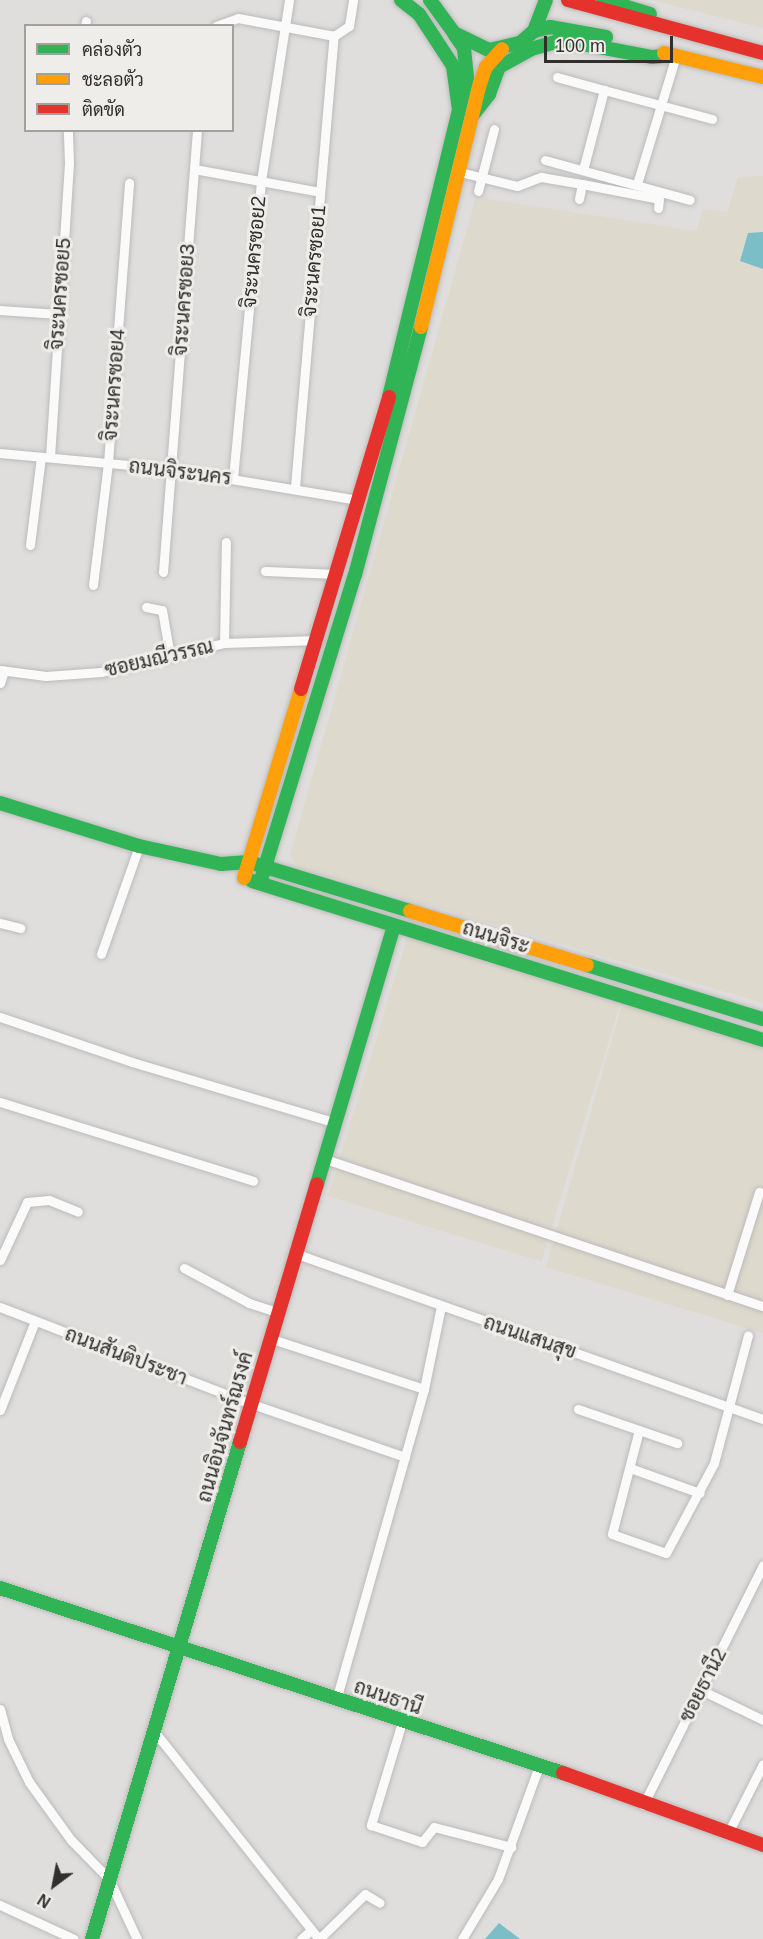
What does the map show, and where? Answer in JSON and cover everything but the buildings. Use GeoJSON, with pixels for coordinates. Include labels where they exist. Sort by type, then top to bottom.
{"type":"FeatureCollection","features":[{"type":"Feature","properties":{"kind":"main road"},"geometry":{"type":"LineString","coordinates":[[401,0],[419,14],[453,66],[459,110]]}},
{"type":"Feature","properties":{"kind":"main road"},"geometry":{"type":"LineString","coordinates":[[430,0],[450,27],[476,47],[502,49],[520,43],[534,31],[550,27],[579,30],[763,77]]}},
{"type":"Feature","properties":{"kind":"main road"},"geometry":{"type":"LineString","coordinates":[[244,878],[318,640],[391,389],[459,110],[467,60],[450,27],[440,0]]}},
{"type":"Feature","properties":{"kind":"main road"},"geometry":{"type":"LineString","coordinates":[[534,31],[546,0]]}},
{"type":"Feature","properties":{"kind":"main road"},"geometry":{"type":"LineString","coordinates":[[568,0],[763,52]]}},
{"type":"Feature","properties":{"kind":"main road"},"geometry":{"type":"LineString","coordinates":[[604,0],[665,19],[711,39]]}},
{"type":"Feature","properties":{"kind":"main road"},"geometry":{"type":"LineString","coordinates":[[472,116],[489,94],[499,67],[531,49],[562,40],[652,57],[674,56]]}},
{"type":"Feature","properties":{"kind":"main road"},"geometry":{"type":"LineString","coordinates":[[260,883],[358,564],[486,67],[502,49]]}},
{"type":"Feature","properties":{"kind":"main road","name":"ถนนจิระ"},"geometry":{"type":"LineString","coordinates":[[0,803],[139,846],[221,864],[249,862],[763,1019]]}},
{"type":"Feature","properties":{"kind":"main road","name":"ถนนจิระ"},"geometry":{"type":"LineString","coordinates":[[221,864],[244,878],[763,1040]]}},
{"type":"Feature","properties":{"kind":"main road","name":"ถนนอินจันทร์ณรงค์"},"geometry":{"type":"LineString","coordinates":[[92,1939],[394,926]]}},
{"type":"Feature","properties":{"kind":"main road"},"geometry":{"type":"LineString","coordinates":[[683,1016],[694,1008],[688,997]]}},
{"type":"Feature","properties":{"kind":"main road"},"geometry":{"type":"LineString","coordinates":[[703,1022],[698,1009],[708,1003]]}},
{"type":"Feature","properties":{"kind":"main road","name":"ถนนธานี"},"geometry":{"type":"LineString","coordinates":[[0,1588],[538,1766],[643,1805],[763,1845]]}},
{"type":"Feature","properties":{"kind":"street","name":"จิระนครซอย2"},"geometry":{"type":"LineString","coordinates":[[233,478],[261,181],[282,27],[289,0]]}},
{"type":"Feature","properties":{"kind":"street"},"geometry":{"type":"LineString","coordinates":[[221,24],[237,18],[334,36],[349,26],[353,0]]}},
{"type":"Feature","properties":{"kind":"street","name":"จิระนครซอย1"},"geometry":{"type":"LineString","coordinates":[[295,487],[334,36]]}},
{"type":"Feature","properties":{"kind":"street"},"geometry":{"type":"LineString","coordinates":[[637,184],[674,56]]}},
{"type":"Feature","properties":{"kind":"street"},"geometry":{"type":"LineString","coordinates":[[557,77],[712,119]]}},
{"type":"Feature","properties":{"kind":"street"},"geometry":{"type":"LineString","coordinates":[[583,170],[604,90]]}},
{"type":"Feature","properties":{"kind":"street"},"geometry":{"type":"LineString","coordinates":[[478,191],[494,129]]}},
{"type":"Feature","properties":{"kind":"street","name":"จิระนครซอย5"},"geometry":{"type":"LineString","coordinates":[[30,544],[45,457],[69,163],[68,132]]}},
{"type":"Feature","properties":{"kind":"street","name":"จิระนครซอย3"},"geometry":{"type":"LineString","coordinates":[[163,572],[197,132]]}},
{"type":"Feature","properties":{"kind":"street"},"geometry":{"type":"LineString","coordinates":[[545,160],[690,200]]}},
{"type":"Feature","properties":{"kind":"street"},"geometry":{"type":"LineString","coordinates":[[194,169],[320,192]]}},
{"type":"Feature","properties":{"kind":"street"},"geometry":{"type":"LineString","coordinates":[[460,172],[517,186],[541,177],[582,184],[659,199],[658,208]]}},
{"type":"Feature","properties":{"kind":"street","name":"จิระนครซอย4"},"geometry":{"type":"LineString","coordinates":[[93,585],[108,463],[129,183]]}},
{"type":"Feature","properties":{"kind":"street"},"geometry":{"type":"LineString","coordinates":[[579,199],[582,184]]}},
{"type":"Feature","properties":{"kind":"street"},"geometry":{"type":"LineString","coordinates":[[0,310],[58,314]]}},
{"type":"Feature","properties":{"kind":"street","name":"ถนนจิระนคร"},"geometry":{"type":"LineString","coordinates":[[0,453],[171,469],[295,487],[359,500]]}},
{"type":"Feature","properties":{"kind":"street"},"geometry":{"type":"LineString","coordinates":[[224,643],[226,542]]}},
{"type":"Feature","properties":{"kind":"street"},"geometry":{"type":"LineString","coordinates":[[265,572],[337,574]]}},
{"type":"Feature","properties":{"kind":"street"},"geometry":{"type":"LineString","coordinates":[[146,607],[162,610],[170,656]]}},
{"type":"Feature","properties":{"kind":"street","name":"ซอยมณีวรรณ"},"geometry":{"type":"LineString","coordinates":[[2,670],[46,676],[101,672],[224,643],[318,640]]}},
{"type":"Feature","properties":{"kind":"street"},"geometry":{"type":"LineString","coordinates":[[0,683],[2,670]]}},
{"type":"Feature","properties":{"kind":"street"},"geometry":{"type":"LineString","coordinates":[[101,954],[139,846]]}},
{"type":"Feature","properties":{"kind":"street"},"geometry":{"type":"LineString","coordinates":[[0,923],[20,928]]}},
{"type":"Feature","properties":{"kind":"street"},"geometry":{"type":"LineString","coordinates":[[0,1017],[132,1062],[336,1123]]}},
{"type":"Feature","properties":{"kind":"street"},"geometry":{"type":"LineString","coordinates":[[0,1102],[253,1181]]}},
{"type":"Feature","properties":{"kind":"street"},"geometry":{"type":"LineString","coordinates":[[325,1159],[763,1306]]}},
{"type":"Feature","properties":{"kind":"street"},"geometry":{"type":"LineString","coordinates":[[727,1294],[759,1192]]}},
{"type":"Feature","properties":{"kind":"street"},"geometry":{"type":"LineString","coordinates":[[0,1260],[27,1202],[49,1200],[78,1212]]}},
{"type":"Feature","properties":{"kind":"street","name":"ถนนแสนสุข"},"geometry":{"type":"LineString","coordinates":[[297,1254],[763,1419]]}},
{"type":"Feature","properties":{"kind":"street"},"geometry":{"type":"LineString","coordinates":[[184,1268],[249,1303],[279,1313]]}},
{"type":"Feature","properties":{"kind":"street"},"geometry":{"type":"LineString","coordinates":[[336,1700],[405,1457],[441,1306]]}},
{"type":"Feature","properties":{"kind":"street","name":"ถนนสันติประชา"},"geometry":{"type":"LineString","coordinates":[[0,1307],[252,1404],[405,1457]]}},
{"type":"Feature","properties":{"kind":"street"},"geometry":{"type":"LineString","coordinates":[[0,1410],[35,1321]]}},
{"type":"Feature","properties":{"kind":"street"},"geometry":{"type":"LineString","coordinates":[[639,1430],[612,1534],[666,1553],[714,1463],[727,1405],[748,1335]]}},
{"type":"Feature","properties":{"kind":"street"},"geometry":{"type":"LineString","coordinates":[[272,1339],[423,1389]]}},
{"type":"Feature","properties":{"kind":"street"},"geometry":{"type":"LineString","coordinates":[[578,1409],[677,1443]]}},
{"type":"Feature","properties":{"kind":"street"},"geometry":{"type":"LineString","coordinates":[[630,1468],[700,1493]]}},
{"type":"Feature","properties":{"kind":"street","name":"ซอยธานี2"},"geometry":{"type":"LineString","coordinates":[[643,1805],[763,1565]]}},
{"type":"Feature","properties":{"kind":"street"},"geometry":{"type":"LineString","coordinates":[[701,1690],[763,1720]]}},
{"type":"Feature","properties":{"kind":"street"},"geometry":{"type":"LineString","coordinates":[[0,1708],[8,1738],[28,1782],[71,1840],[109,1879],[137,1939]]}},
{"type":"Feature","properties":{"kind":"street"},"geometry":{"type":"LineString","coordinates":[[402,1722],[371,1825],[422,1842],[434,1827],[511,1847]]}},
{"type":"Feature","properties":{"kind":"street"},"geometry":{"type":"LineString","coordinates":[[154,1731],[319,1939],[364,1894],[380,1903]]}},
{"type":"Feature","properties":{"kind":"street"},"geometry":{"type":"LineString","coordinates":[[728,1833],[763,1764]]}},
{"type":"Feature","properties":{"kind":"street"},"geometry":{"type":"LineString","coordinates":[[462,1939],[498,1879],[538,1766]]}},
{"type":"Feature","properties":{"kind":"street"},"geometry":{"type":"LineString","coordinates":[[0,1905],[74,1939]]}},
{"type":"Feature","properties":{"kind":"street"},"geometry":{"type":"LineString","coordinates":[[302,1939],[311,1930]]}},
{"type":"Feature","properties":{"kind":"shaded area"},"geometry":{"type":"Polygon","coordinates":[[[651,0],[763,0],[763,28],[651,0]]]}},
{"type":"Feature","properties":{"kind":"shaded area"},"geometry":{"type":"Polygon","coordinates":[[[763,176],[763,1003],[297,867],[290,855],[476,197],[696,231],[703,209],[727,212],[738,177],[763,176]]]}},
{"type":"Feature","properties":{"kind":"shaded area"},"geometry":{"type":"Polygon","coordinates":[[[407,938],[620,1003],[541,1261],[328,1196],[407,938]]]}},
{"type":"Feature","properties":{"kind":"shaded area"},"geometry":{"type":"Polygon","coordinates":[[[622,1004],[763,1048],[763,1333],[546,1267],[622,1004]]]}},
{"type":"Feature","properties":{"kind":"water"},"geometry":{"type":"Polygon","coordinates":[[[763,232],[763,269],[740,261],[748,233],[763,232]]]}},
{"type":"Feature","properties":{"kind":"water"},"geometry":{"type":"Polygon","coordinates":[[[499,1923],[520,1939],[485,1939],[499,1923]]]}},
{"type":"Feature","properties":{"kind":"traffic: fast"},"geometry":{"type":"LineString","coordinates":[[401,0],[419,14],[453,66],[459,110]]}},
{"type":"Feature","properties":{"kind":"traffic: fast"},"geometry":{"type":"LineString","coordinates":[[430,0],[454,33],[489,50],[520,43],[534,31],[546,0]]}},
{"type":"Feature","properties":{"kind":"traffic: fast"},"geometry":{"type":"LineString","coordinates":[[604,0],[650,14]]}},
{"type":"Feature","properties":{"kind":"traffic: fast"},"geometry":{"type":"LineString","coordinates":[[534,31],[550,27],[606,37]]}},
{"type":"Feature","properties":{"kind":"traffic: fast"},"geometry":{"type":"LineString","coordinates":[[389,397],[467,77],[464,48],[455,35]]}},
{"type":"Feature","properties":{"kind":"traffic: fast"},"geometry":{"type":"LineString","coordinates":[[472,116],[489,94],[499,67],[531,49],[562,40],[652,57],[673,55]]}},
{"type":"Feature","properties":{"kind":"traffic: fast"},"geometry":{"type":"LineString","coordinates":[[260,883],[355,575],[421,327]]}},
{"type":"Feature","properties":{"kind":"traffic: fast"},"geometry":{"type":"LineString","coordinates":[[0,803],[139,846],[221,864],[249,862],[410,911]]}},
{"type":"Feature","properties":{"kind":"traffic: fast"},"geometry":{"type":"LineString","coordinates":[[252,881],[763,1040]]}},
{"type":"Feature","properties":{"kind":"traffic: fast"},"geometry":{"type":"LineString","coordinates":[[317,1184],[394,926]]}},
{"type":"Feature","properties":{"kind":"traffic: fast"},"geometry":{"type":"LineString","coordinates":[[587,965],[763,1019]]}},
{"type":"Feature","properties":{"kind":"traffic: fast"},"geometry":{"type":"LineString","coordinates":[[92,1939],[240,1442]]}},
{"type":"Feature","properties":{"kind":"traffic: fast"},"geometry":{"type":"LineString","coordinates":[[0,1588],[563,1773]]}},
{"type":"Feature","properties":{"kind":"traffic: slow"},"geometry":{"type":"LineString","coordinates":[[421,327],[479,87],[486,67],[502,49]]}},
{"type":"Feature","properties":{"kind":"traffic: slow"},"geometry":{"type":"LineString","coordinates":[[664,53],[763,77]]}},
{"type":"Feature","properties":{"kind":"traffic: slow"},"geometry":{"type":"LineString","coordinates":[[244,878],[301,689]]}},
{"type":"Feature","properties":{"kind":"traffic: slow"},"geometry":{"type":"LineString","coordinates":[[410,911],[587,965]]}},
{"type":"Feature","properties":{"kind":"traffic: jam"},"geometry":{"type":"LineString","coordinates":[[568,0],[763,53]]}},
{"type":"Feature","properties":{"kind":"traffic: jam"},"geometry":{"type":"LineString","coordinates":[[301,689],[389,397]]}},
{"type":"Feature","properties":{"kind":"traffic: jam"},"geometry":{"type":"LineString","coordinates":[[240,1442],[317,1184]]}},
{"type":"Feature","properties":{"kind":"traffic: jam"},"geometry":{"type":"LineString","coordinates":[[563,1773],[763,1845]]}}]}
